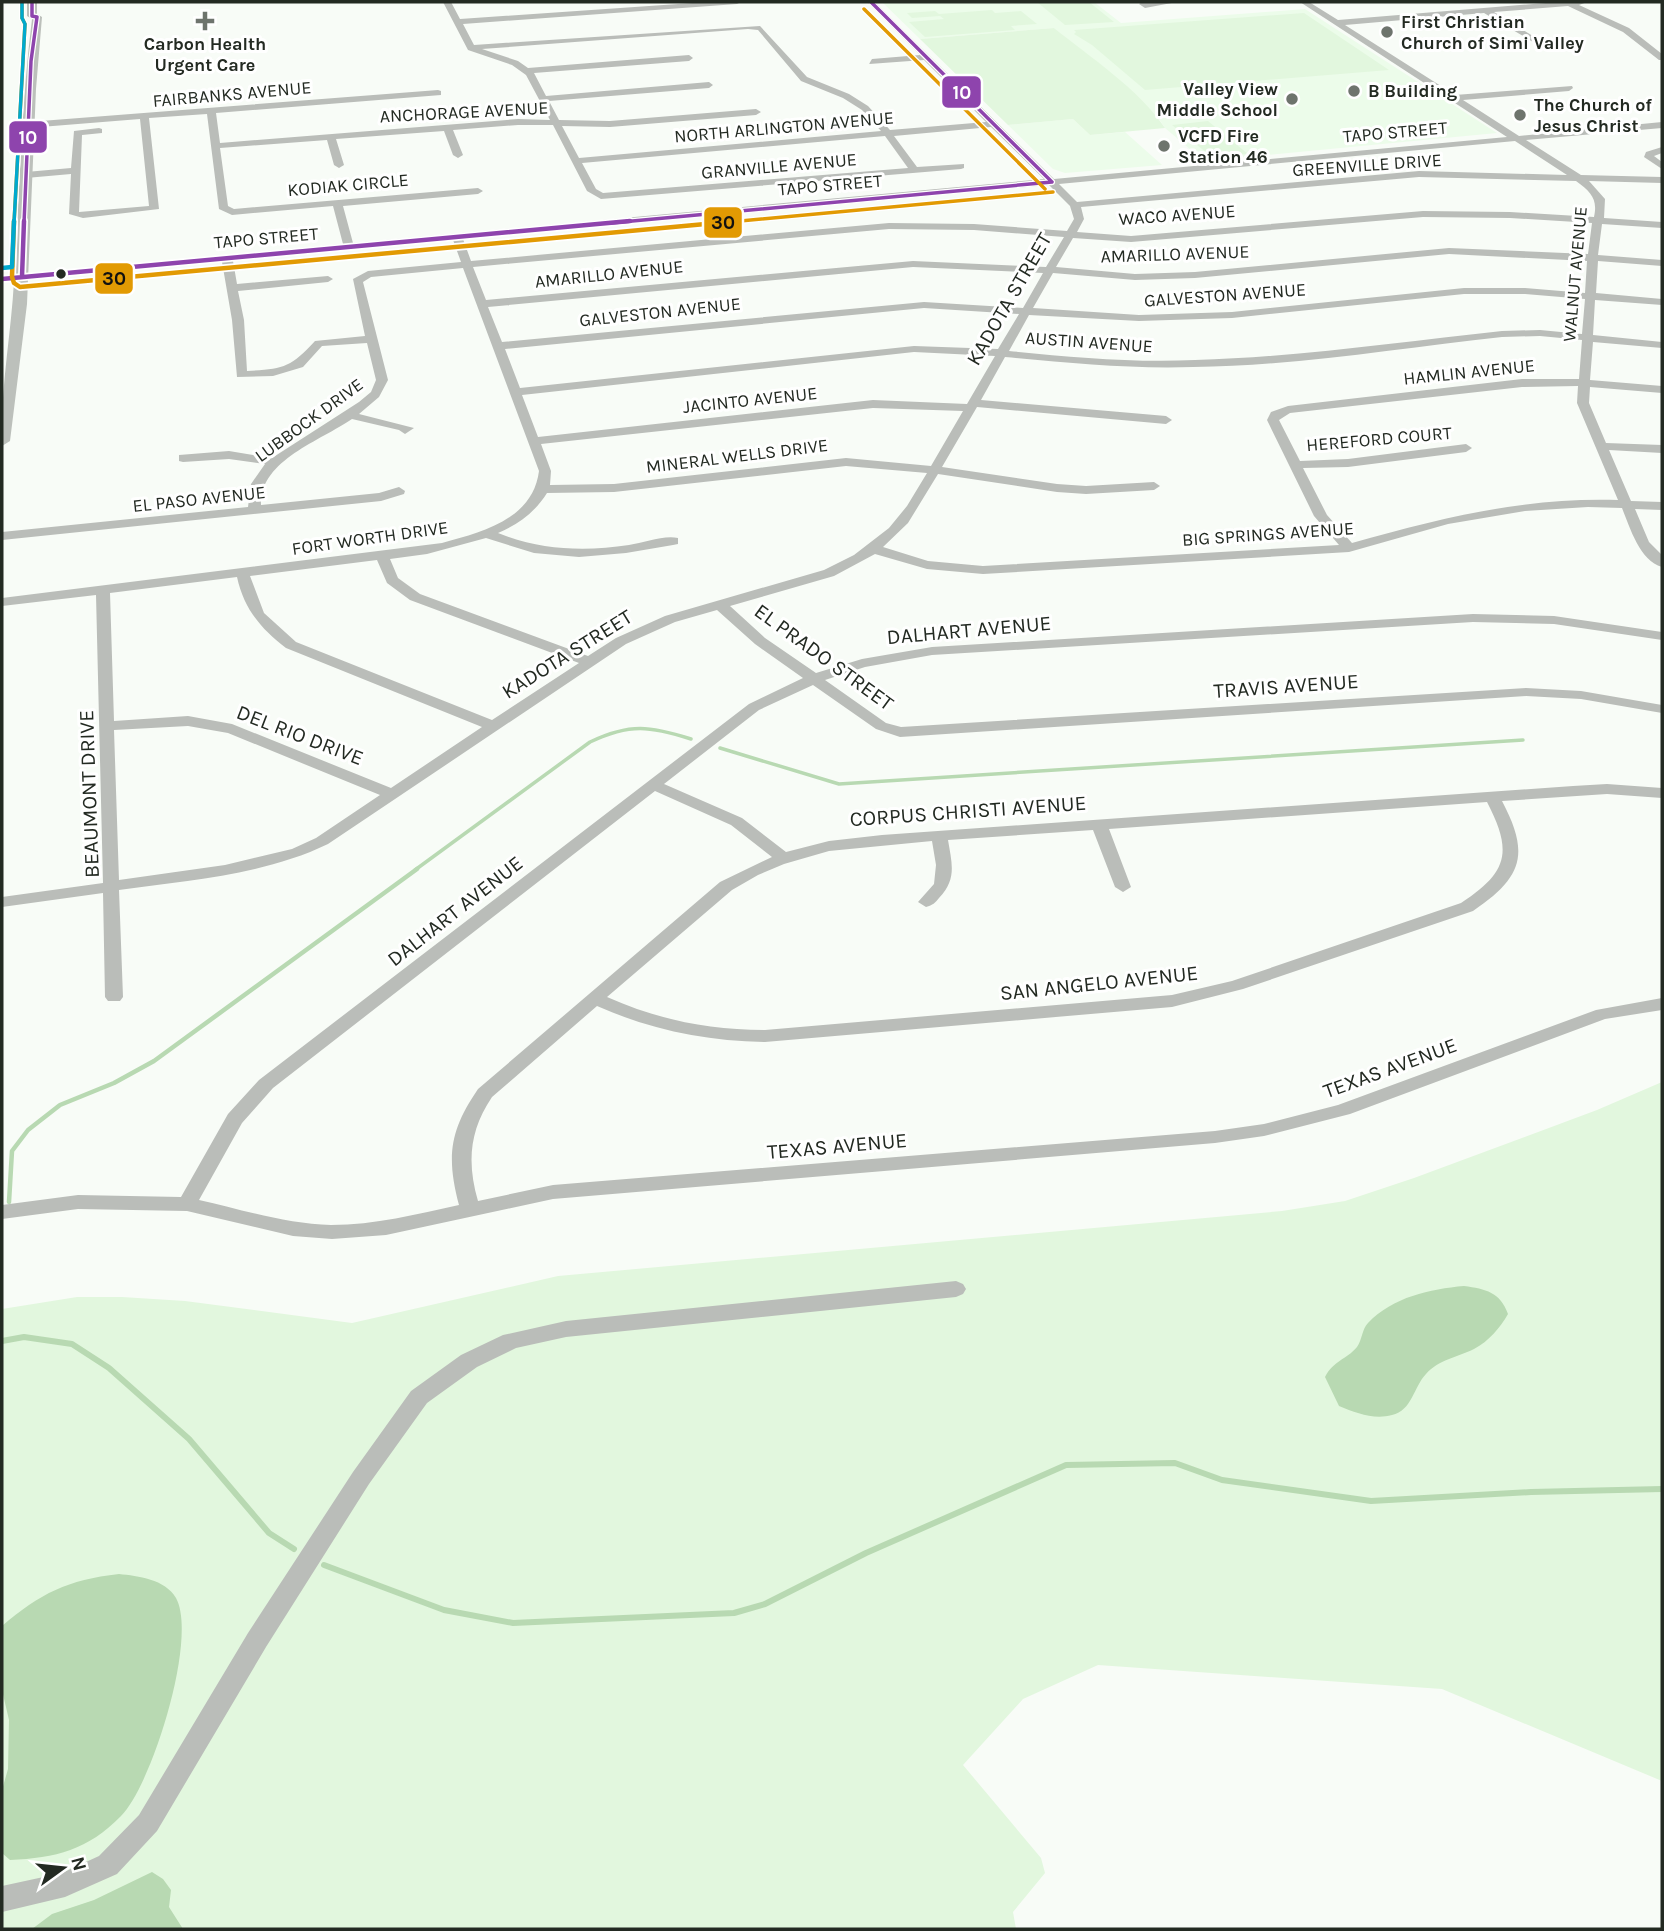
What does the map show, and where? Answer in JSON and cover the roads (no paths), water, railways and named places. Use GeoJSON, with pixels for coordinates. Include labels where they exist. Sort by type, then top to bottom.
{"type":"FeatureCollection","features":[{"type":"Feature","properties":{"kind":"main road"},"geometry":{"type":"LineString","coordinates":[[2,441],[5,398],[20,307],[28,125],[41,16],[32,16],[32,2]]}},
{"type":"Feature","properties":{"kind":"street"},"geometry":{"type":"LineString","coordinates":[[447,2],[471,48],[515,63],[528,71],[577,161]]}},
{"type":"Feature","properties":{"kind":"street"},"geometry":{"type":"LineString","coordinates":[[457,22],[737,2]]}},
{"type":"Feature","properties":{"kind":"street"},"geometry":{"type":"LineString","coordinates":[[871,2],[998,124],[1075,205]]}},
{"type":"Feature","properties":{"kind":"street"},"geometry":{"type":"LineString","coordinates":[[1145,6],[1143,4],[1174,2]]}},
{"type":"Feature","properties":{"kind":"street","name":"WALNUT AVENUE"},"geometry":{"type":"LineString","coordinates":[[1304,2],[1580,179],[1593,189],[1600,199],[1592,258],[1583,403],[1643,543],[1662,563]]}},
{"type":"Feature","properties":{"kind":"street"},"geometry":{"type":"LineString","coordinates":[[1337,23],[1583,2]]}},
{"type":"Feature","properties":{"kind":"street"},"geometry":{"type":"LineString","coordinates":[[1569,3],[1626,30],[1662,58]]}},
{"type":"Feature","properties":{"kind":"street"},"geometry":{"type":"LineString","coordinates":[[655,8],[661,16]]}},
{"type":"Feature","properties":{"kind":"street"},"geometry":{"type":"LineString","coordinates":[[1485,10],[1533,40]]}},
{"type":"Feature","properties":{"kind":"street"},"geometry":{"type":"LineString","coordinates":[[471,48],[670,28],[760,28],[804,79],[858,102],[903,151],[914,170]]}},
{"type":"Feature","properties":{"kind":"street"},"geometry":{"type":"LineString","coordinates":[[872,62],[927,57]]}},
{"type":"Feature","properties":{"kind":"street"},"geometry":{"type":"LineString","coordinates":[[528,71],[689,58]]}},
{"type":"Feature","properties":{"kind":"street"},"geometry":{"type":"LineString","coordinates":[[544,99],[709,85]]}},
{"type":"Feature","properties":{"kind":"street"},"geometry":{"type":"LineString","coordinates":[[1454,98],[1569,88]]}},
{"type":"Feature","properties":{"kind":"street"},"geometry":{"type":"LineString","coordinates":[[309,89],[313,103]]}},
{"type":"Feature","properties":{"kind":"street","name":"FAIRBANKS AVENUE"},"geometry":{"type":"LineString","coordinates":[[28,125],[145,122],[211,111],[438,93]]}},
{"type":"Feature","properties":{"kind":"street"},"geometry":{"type":"LineString","coordinates":[[211,111],[216,146]]}},
{"type":"Feature","properties":{"kind":"street","name":"ANCHORAGE AVENUE"},"geometry":{"type":"LineString","coordinates":[[216,146],[518,122],[610,124],[756,112]]}},
{"type":"Feature","properties":{"kind":"street"},"geometry":{"type":"LineString","coordinates":[[112,130],[77,133],[74,214],[155,207],[145,122],[135,128]]}},
{"type":"Feature","properties":{"kind":"street","name":"NORTH ARLINGTON AVENUE"},"geometry":{"type":"LineString","coordinates":[[577,161],[998,124]]}},
{"type":"Feature","properties":{"kind":"street","name":"TAPO STREET"},"geometry":{"type":"LineString","coordinates":[[2,279],[1662,125]]}},
{"type":"Feature","properties":{"kind":"street"},"geometry":{"type":"LineString","coordinates":[[447,127],[458,155]]}},
{"type":"Feature","properties":{"kind":"street"},"geometry":{"type":"LineString","coordinates":[[331,137],[339,165]]}},
{"type":"Feature","properties":{"kind":"street","name":"KODIAK CIRCLE"},"geometry":{"type":"LineString","coordinates":[[216,146],[223,208],[232,212],[248,213],[478,191]]}},
{"type":"Feature","properties":{"kind":"street"},"geometry":{"type":"LineString","coordinates":[[1662,150],[1649,154],[1649,157],[1662,166]]}},
{"type":"Feature","properties":{"kind":"street","name":"GRANVILLE AVENUE"},"geometry":{"type":"LineString","coordinates":[[577,161],[592,191],[600,196],[961,166]]}},
{"type":"Feature","properties":{"kind":"street"},"geometry":{"type":"LineString","coordinates":[[26,175],[75,171]]}},
{"type":"Feature","properties":{"kind":"street","name":"GREENVILLE DRIVE"},"geometry":{"type":"LineString","coordinates":[[1075,205],[1419,174],[1662,180]]}},
{"type":"Feature","properties":{"kind":"street"},"geometry":{"type":"LineString","coordinates":[[337,203],[349,248]]}},
{"type":"Feature","properties":{"kind":"street","name":"KADOTA STREET"},"geometry":{"type":"LineString","coordinates":[[2,902],[225,870],[297,853],[322,841],[587,662],[650,627],[718,603],[829,573],[874,549],[904,522],[1028,311],[1079,219],[1075,205]]}},
{"type":"Feature","properties":{"kind":"street","name":"WACO AVENUE"},"geometry":{"type":"LineString","coordinates":[[359,277],[868,227],[974,227],[1145,238],[1423,214],[1510,215],[1597,223],[1662,225]]}},
{"type":"Feature","properties":{"kind":"street"},"geometry":{"type":"LineString","coordinates":[[457,238],[545,471],[543,489]]}},
{"type":"Feature","properties":{"kind":"street","name":"AMARILLO AVENUE"},"geometry":{"type":"LineString","coordinates":[[481,304],[877,265],[962,264],[1125,276],[1195,275],[1449,251],[1516,252],[1662,263]]}},
{"type":"Feature","properties":{"kind":"street"},"geometry":{"type":"LineString","coordinates":[[227,258],[238,320],[241,375],[273,373],[299,365],[319,343],[370,339]]}},
{"type":"Feature","properties":{"kind":"street","name":"LUBBOCK DRIVE"},"geometry":{"type":"LineString","coordinates":[[255,511],[255,485],[274,462],[374,396],[383,379],[370,339],[357,281],[359,277]]}},
{"type":"Feature","properties":{"kind":"street"},"geometry":{"type":"LineString","coordinates":[[231,288],[328,279]]}},
{"type":"Feature","properties":{"kind":"street","name":"GALVESTON AVENUE"},"geometry":{"type":"LineString","coordinates":[[498,346],[893,307],[959,306],[1107,318],[1175,318],[1464,291],[1525,291],[1662,302]]}},
{"type":"Feature","properties":{"kind":"street","name":"AUSTIN AVENUE"},"geometry":{"type":"LineString","coordinates":[[515,392],[914,349],[951,348],[1099,363],[1194,364],[1270,359],[1502,334],[1540,333],[1662,345]]}},
{"type":"Feature","properties":{"kind":"street","name":"HAMLIN AVENUE"},"geometry":{"type":"LineString","coordinates":[[1295,465],[1273,420],[1280,412],[1522,383],[1583,383],[1662,390]]}},
{"type":"Feature","properties":{"kind":"street","name":"JACINTO AVENUE"},"geometry":{"type":"LineString","coordinates":[[534,441],[873,404],[972,405],[1166,419]]}},
{"type":"Feature","properties":{"kind":"street"},"geometry":{"type":"LineString","coordinates":[[349,415],[408,428],[405,430]]}},
{"type":"Feature","properties":{"kind":"street"},"geometry":{"type":"LineString","coordinates":[[1601,446],[1662,449]]}},
{"type":"Feature","properties":{"kind":"street","name":"HEREFORD COURT"},"geometry":{"type":"LineString","coordinates":[[1295,465],[1348,463],[1466,448]]}},
{"type":"Feature","properties":{"kind":"street"},"geometry":{"type":"LineString","coordinates":[[183,458],[229,455],[274,462]]}},
{"type":"Feature","properties":{"kind":"street","name":"MINERAL WELLS DRIVE"},"geometry":{"type":"LineString","coordinates":[[543,489],[614,488],[846,462],[935,470],[1057,488],[1086,490],[1154,486]]}},
{"type":"Feature","properties":{"kind":"street"},"geometry":{"type":"LineString","coordinates":[[1295,465],[1321,516],[1349,548]]}},
{"type":"Feature","properties":{"kind":"street","name":"FORT WORTH DRIVE"},"geometry":{"type":"LineString","coordinates":[[2,602],[447,546],[488,534],[522,514],[543,489]]}},
{"type":"Feature","properties":{"kind":"street","name":"EL PASO AVENUE"},"geometry":{"type":"LineString","coordinates":[[2,536],[381,497],[399,491]]}},
{"type":"Feature","properties":{"kind":"street","name":"BIG SPRINGS AVENUE"},"geometry":{"type":"LineString","coordinates":[[874,549],[928,565],[983,570],[1349,548],[1447,520],[1493,511],[1556,504],[1662,506]]}},
{"type":"Feature","properties":{"kind":"street"},"geometry":{"type":"LineString","coordinates":[[488,534],[523,549],[559,554],[591,553],[673,541]]}},
{"type":"Feature","properties":{"kind":"street"},"geometry":{"type":"LineString","coordinates":[[382,556],[392,580],[415,597],[587,662]]}},
{"type":"Feature","properties":{"kind":"street"},"geometry":{"type":"LineString","coordinates":[[243,573],[247,595],[254,611],[270,630],[291,645],[493,726]]}},
{"type":"Feature","properties":{"kind":"street","name":"BEAUMONT DRIVE"},"geometry":{"type":"LineString","coordinates":[[103,590],[114,997]]}},
{"type":"Feature","properties":{"kind":"street","name":"EL PRADO STREET"},"geometry":{"type":"LineString","coordinates":[[718,603],[760,641],[881,726],[900,732],[911,732]]}},
{"type":"Feature","properties":{"kind":"street","name":"DALHART AVENUE"},"geometry":{"type":"LineString","coordinates":[[187,1204],[235,1119],[266,1084],[754,708],[812,678],[873,660],[932,651],[1473,618],[1554,620],[1662,636]]}},
{"type":"Feature","properties":{"kind":"street","name":"TRAVIS AVENUE"},"geometry":{"type":"LineString","coordinates":[[911,732],[1526,692],[1581,695],[1662,709]]}},
{"type":"Feature","properties":{"kind":"street","name":"DEL RIO DRIVE"},"geometry":{"type":"LineString","coordinates":[[108,726],[188,721],[232,729],[393,794]]}},
{"type":"Feature","properties":{"kind":"street"},"geometry":{"type":"LineString","coordinates":[[652,785],[734,818],[757,833],[782,857]]}},
{"type":"Feature","properties":{"kind":"street","name":"CORPUS CHRISTI AVENUE"},"geometry":{"type":"LineString","coordinates":[[470,1209],[460,1176],[459,1154],[463,1131],[474,1108],[498,1080],[726,886],[750,871],[782,857],[838,844],[939,836],[1607,789],[1662,793]]}},
{"type":"Feature","properties":{"kind":"street","name":"SAN ANGELO AVENUE"},"geometry":{"type":"LineString","coordinates":[[593,998],[663,1026],[730,1036],[765,1036],[1117,1007],[1205,995],[1467,907],[1487,895],[1506,873],[1513,849],[1508,830],[1492,797]]}},
{"type":"Feature","properties":{"kind":"street"},"geometry":{"type":"LineString","coordinates":[[1099,825],[1123,887]]}},
{"type":"Feature","properties":{"kind":"street"},"geometry":{"type":"LineString","coordinates":[[926,902],[942,885],[944,865],[939,836]]}},
{"type":"Feature","properties":{"kind":"street","name":"TEXAS AVENUE"},"geometry":{"type":"LineString","coordinates":[[2,1212],[78,1202],[187,1204],[293,1229],[332,1232],[386,1228],[553,1192],[1215,1137],[1264,1130],[1343,1110],[1602,1014],[1662,1004]]}},
{"type":"Feature","properties":{"kind":"street"},"geometry":{"type":"LineString","coordinates":[[2,1899],[65,1885],[108,1865],[148,1823],[257,1640],[361,1478],[419,1397],[470,1361],[512,1340],[566,1329],[956,1289]]}},
{"type":"Feature","properties":{"kind":"waterway"},"geometry":{"type":"LineString","coordinates":[[415,870],[590,742],[617,732],[640,728],[664,731],[691,739]]}},
{"type":"Feature","properties":{"kind":"waterway"},"geometry":{"type":"LineString","coordinates":[[720,748],[839,784],[1523,740]]}},
{"type":"Feature","properties":{"kind":"waterway"},"geometry":{"type":"LineString","coordinates":[[9,1202],[12,1151],[28,1130],[60,1105],[114,1083],[154,1061],[417,869]]}},
{"type":"Feature","properties":{"kind":"waterway"},"geometry":{"type":"LineString","coordinates":[[2,1341],[24,1337],[72,1344],[109,1368],[189,1439],[269,1533],[294,1549]]}},
{"type":"Feature","properties":{"kind":"waterway"},"geometry":{"type":"LineString","coordinates":[[324,1565],[444,1610],[513,1623],[734,1613],[765,1604],[866,1553],[1066,1465],[1175,1463],[1222,1480],[1371,1501],[1531,1492],[1662,1489]]}},
{"type":"Feature","properties":{"kind":"place","name":"Carbon Health Urgent Care"},"geometry":{"type":"Point","coordinates":[205,21]}},
{"type":"Feature","properties":{"kind":"place","name":"First Christian Church of Simi Valley"},"geometry":{"type":"Point","coordinates":[1387,32]}},
{"type":"Feature","properties":{"kind":"place","name":"B Building"},"geometry":{"type":"Point","coordinates":[1354,91]}},
{"type":"Feature","properties":{"kind":"place","name":"Valley View Middle School"},"geometry":{"type":"Point","coordinates":[1292,99]}},
{"type":"Feature","properties":{"kind":"place","name":"The Church of Jesus Christ"},"geometry":{"type":"Point","coordinates":[1520,115]}},
{"type":"Feature","properties":{"kind":"place","name":"VCFD Fire Station 46"},"geometry":{"type":"Point","coordinates":[1164,146]}}]}
